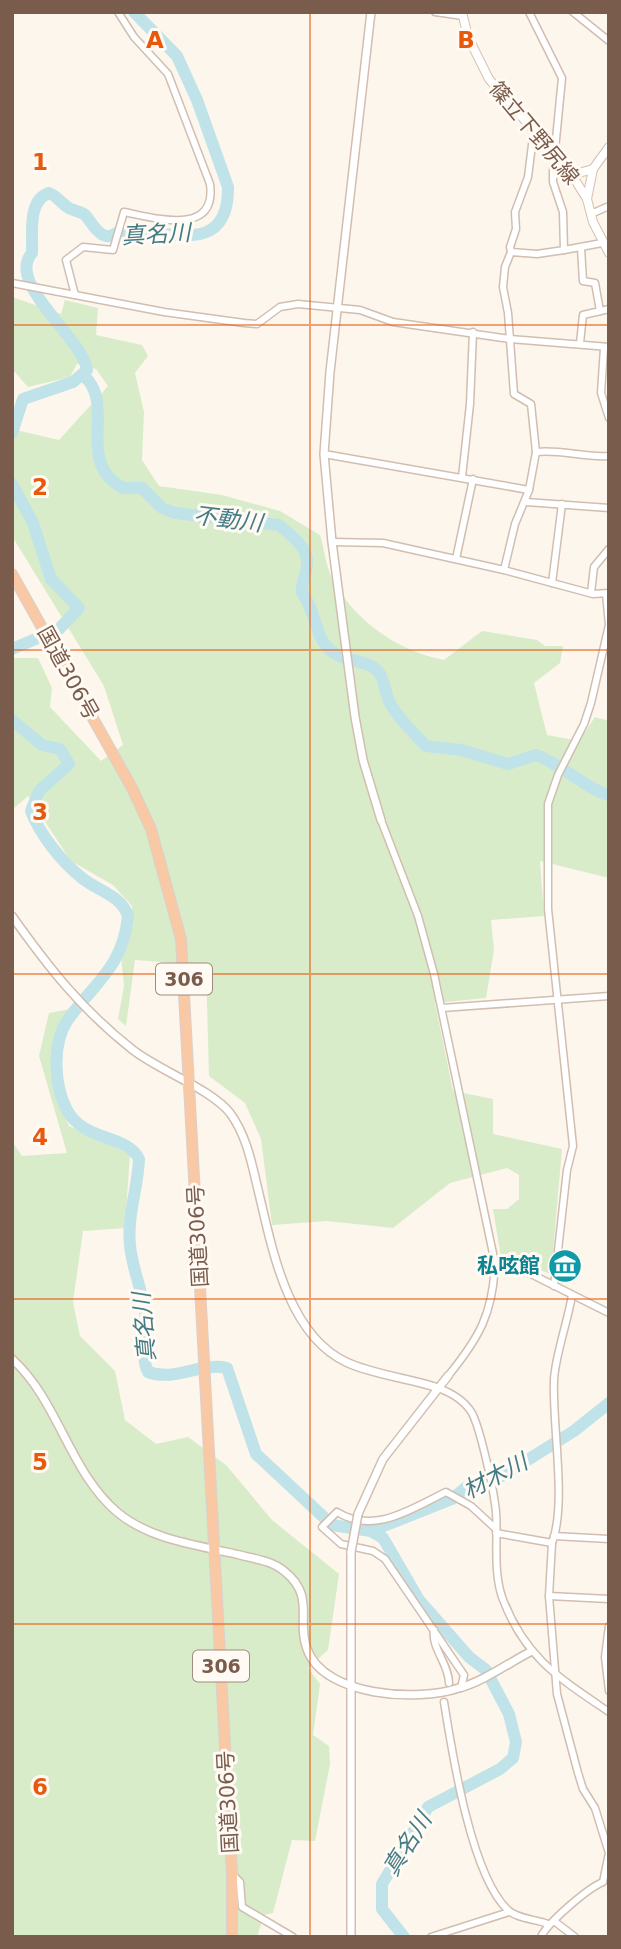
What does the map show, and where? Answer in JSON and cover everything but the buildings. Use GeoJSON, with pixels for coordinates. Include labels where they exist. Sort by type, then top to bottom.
{"type":"FeatureCollection","features":[{"type":"Feature","properties":{"kind":"highway","name":"国道306号"},"geometry":{"type":"LineString","coordinates":[[12,574],[132,788],[150,829],[166,878],[181,939],[232,1874],[232,1937]]}},
{"type":"Feature","properties":{"kind":"main road","name":"篠立下野尻線"},"geometry":{"type":"LineString","coordinates":[[462,14],[468,37],[489,79],[534,127],[572,176],[587,199],[602,243],[609,253]]}},
{"type":"Feature","properties":{"kind":"main road"},"geometry":{"type":"LineString","coordinates":[[587,199],[593,169],[609,147]]}},
{"type":"Feature","properties":{"kind":"main road"},"geometry":{"type":"LineString","coordinates":[[572,176],[593,169]]}},
{"type":"Feature","properties":{"kind":"street"},"geometry":{"type":"LineString","coordinates":[[75,295],[66,260],[83,247],[113,250],[124,212],[182,221],[196,218],[207,210],[212,198],[210,184],[168,74],[134,37],[118,12]]}},
{"type":"Feature","properties":{"kind":"street"},"geometry":{"type":"LineString","coordinates":[[351,1937],[351,1552],[358,1514],[383,1459],[482,1330],[491,1305],[495,1263],[442,1008],[418,916],[381,820],[363,760],[332,542],[324,454],[371,12]]}},
{"type":"Feature","properties":{"kind":"street"},"geometry":{"type":"LineString","coordinates":[[435,12],[462,14]]}},
{"type":"Feature","properties":{"kind":"street"},"geometry":{"type":"LineString","coordinates":[[529,12],[562,78],[553,181],[563,212],[564,250]]}},
{"type":"Feature","properties":{"kind":"street"},"geometry":{"type":"LineString","coordinates":[[573,12],[609,41]]}},
{"type":"Feature","properties":{"kind":"street"},"geometry":{"type":"LineString","coordinates":[[505,570],[515,523],[526,502],[536,452],[531,404],[514,394],[503,287],[505,267],[516,229],[516,212],[528,177],[534,127]]}},
{"type":"Feature","properties":{"kind":"street"},"geometry":{"type":"LineString","coordinates":[[591,214],[609,206]]}},
{"type":"Feature","properties":{"kind":"street"},"geometry":{"type":"LineString","coordinates":[[511,252],[537,254],[602,243]]}},
{"type":"Feature","properties":{"kind":"street"},"geometry":{"type":"LineString","coordinates":[[581,248],[583,281],[595,283],[600,311]]}},
{"type":"Feature","properties":{"kind":"street"},"geometry":{"type":"LineString","coordinates":[[12,283],[244,323],[265,320],[288,304],[338,307],[360,310],[393,322],[510,339],[546,343],[580,342],[607,348],[601,393],[609,418]]}},
{"type":"Feature","properties":{"kind":"street"},"geometry":{"type":"LineString","coordinates":[[580,342],[583,315],[609,309]]}},
{"type":"Feature","properties":{"kind":"street"},"geometry":{"type":"LineString","coordinates":[[462,477],[470,404],[473,332]]}},
{"type":"Feature","properties":{"kind":"street"},"geometry":{"type":"LineString","coordinates":[[536,452],[551,450],[591,457],[609,456]]}},
{"type":"Feature","properties":{"kind":"street"},"geometry":{"type":"LineString","coordinates":[[324,454],[529,490]]}},
{"type":"Feature","properties":{"kind":"street"},"geometry":{"type":"LineString","coordinates":[[456,559],[473,480]]}},
{"type":"Feature","properties":{"kind":"street"},"geometry":{"type":"LineString","coordinates":[[526,502],[609,508]]}},
{"type":"Feature","properties":{"kind":"street"},"geometry":{"type":"LineString","coordinates":[[552,583],[562,504]]}},
{"type":"Feature","properties":{"kind":"street"},"geometry":{"type":"LineString","coordinates":[[332,542],[383,542],[591,593],[607,594],[609,625],[584,724],[560,771],[548,804],[548,909],[573,1146],[567,1170],[554,1286]]}},
{"type":"Feature","properties":{"kind":"street"},"geometry":{"type":"LineString","coordinates":[[591,593],[594,568],[609,550]]}},
{"type":"Feature","properties":{"kind":"street"},"geometry":{"type":"LineString","coordinates":[[12,916],[52,974],[131,1049],[217,1100],[236,1121],[249,1155],[278,1269],[288,1295],[323,1345],[334,1356],[350,1364],[438,1388],[461,1400],[472,1413],[491,1488],[496,1531],[497,1579],[502,1598],[530,1652],[555,1675],[609,1712]]}},
{"type":"Feature","properties":{"kind":"street"},"geometry":{"type":"LineString","coordinates":[[442,1008],[609,996]]}},
{"type":"Feature","properties":{"kind":"street"},"geometry":{"type":"LineString","coordinates":[[495,1263],[531,1274],[609,1313]]}},
{"type":"Feature","properties":{"kind":"street"},"geometry":{"type":"LineString","coordinates":[[541,1937],[551,1922],[588,1889],[607,1879],[608,1853],[595,1808],[583,1789],[561,1714],[549,1596],[558,1501],[554,1376],[572,1295]]}},
{"type":"Feature","properties":{"kind":"street"},"geometry":{"type":"LineString","coordinates":[[12,1359],[35,1386],[89,1479],[117,1512],[157,1535],[270,1563],[289,1575],[303,1599],[304,1640],[308,1652],[324,1673],[350,1685],[413,1696],[461,1688],[530,1652]]}},
{"type":"Feature","properties":{"kind":"street"},"geometry":{"type":"LineString","coordinates":[[461,1688],[464,1675],[385,1559],[373,1551],[341,1544],[322,1527],[324,1524],[337,1512],[377,1523],[446,1492],[464,1503],[496,1531],[553,1540],[609,1539]]}},
{"type":"Feature","properties":{"kind":"street"},"geometry":{"type":"LineString","coordinates":[[549,1596],[609,1599]]}},
{"type":"Feature","properties":{"kind":"street"},"geometry":{"type":"LineString","coordinates":[[609,1626],[605,1657],[609,1691]]}},
{"type":"Feature","properties":{"kind":"street"},"geometry":{"type":"LineString","coordinates":[[434,1630],[433,1637],[449,1670],[449,1683]]}},
{"type":"Feature","properties":{"kind":"street"},"geometry":{"type":"LineString","coordinates":[[444,1702],[458,1781],[487,1879],[509,1912]]}},
{"type":"Feature","properties":{"kind":"street"},"geometry":{"type":"LineString","coordinates":[[232,1874],[240,1882],[242,1907],[293,1937]]}},
{"type":"Feature","properties":{"kind":"street"},"geometry":{"type":"LineString","coordinates":[[430,1937],[509,1912],[551,1922],[575,1937]]}},
{"type":"Feature","properties":{"kind":"green space"},"geometry":{"type":"Polygon","coordinates":[[[12,297],[61,314],[65,300],[98,308],[96,335],[142,345],[148,356],[135,373],[144,412],[142,460],[159,486],[222,495],[280,511],[320,535],[332,578],[352,608],[379,632],[427,656],[444,660],[482,631],[537,640],[545,646],[563,646],[560,663],[534,683],[547,735],[579,741],[595,717],[609,721],[609,878],[540,861],[544,916],[491,920],[494,950],[486,998],[435,1003],[453,1091],[493,1099],[493,1134],[562,1149],[551,1274],[501,1257],[493,1209],[507,1209],[519,1199],[519,1175],[507,1168],[450,1183],[393,1228],[327,1221],[272,1225],[261,1139],[245,1103],[209,1076],[206,965],[135,960],[126,1026],[118,1019],[124,986],[121,957],[132,926],[132,906],[113,885],[71,861],[28,796],[12,810],[13,658],[38,658],[52,688],[50,707],[101,761],[123,745],[104,686],[12,536],[12,429],[59,440],[108,386],[96,369],[77,364],[70,377],[28,387],[12,369],[12,297]]]}},
{"type":"Feature","properties":{"kind":"green space"},"geometry":{"type":"Polygon","coordinates":[[[76,1008],[60,1036],[55,1065],[59,1095],[69,1126],[130,1154],[125,1228],[83,1231],[73,1302],[80,1336],[115,1371],[125,1420],[156,1444],[188,1437],[226,1465],[272,1520],[339,1574],[328,1650],[308,1668],[320,1684],[313,1735],[329,1746],[330,1764],[315,1841],[292,1840],[273,1913],[264,1915],[257,1937],[12,1937],[12,1141],[22,1156],[67,1153],[39,1056],[49,1013],[76,1008]]]}},
{"type":"Feature","properties":{"kind":"waterway","name":"真名川"},"geometry":{"type":"LineString","coordinates":[[12,433],[23,399],[73,382],[87,370],[73,342],[36,295],[29,279],[26,265],[32,253],[34,210],[42,197],[52,194],[68,208],[83,214],[97,231],[108,236],[123,231],[174,235],[206,232],[218,225],[225,210],[228,187],[197,100],[177,56],[134,12]]}},
{"type":"Feature","properties":{"kind":"waterway","name":"不動川"},"geometry":{"type":"LineString","coordinates":[[84,376],[93,388],[97,402],[98,449],[101,464],[109,477],[123,488],[142,488],[162,508],[175,513],[279,525],[289,533],[298,542],[307,559],[302,593],[321,638],[335,654],[369,665],[378,671],[391,705],[426,746],[461,750],[508,764],[536,755],[609,795]]}},
{"type":"Feature","properties":{"kind":"waterway","name":"真名川"},"geometry":{"type":"LineString","coordinates":[[12,484],[33,523],[51,579],[79,608],[59,629],[12,649]]}},
{"type":"Feature","properties":{"kind":"waterway","name":"真名川"},"geometry":{"type":"LineString","coordinates":[[12,720],[42,745],[60,749],[69,764],[39,791],[31,811],[40,829],[52,848],[67,864],[88,883],[115,898],[128,916],[125,934],[113,962],[62,1030],[56,1065],[59,1089],[74,1120],[94,1133],[125,1145],[139,1159],[129,1234],[131,1254],[145,1309],[144,1353],[148,1372],[168,1375],[207,1367],[227,1368],[256,1454],[332,1525],[371,1531],[383,1538],[419,1600],[469,1657],[486,1670],[509,1714],[516,1742],[513,1758],[500,1769],[428,1807],[382,1884],[382,1909],[404,1937]]}},
{"type":"Feature","properties":{"kind":"waterway","name":"材木川"},"geometry":{"type":"LineString","coordinates":[[371,1531],[452,1499],[468,1486],[497,1479],[574,1431],[609,1403]]}},
{"type":"Feature","properties":{"kind":"place","name":"私呟館"},"geometry":{"type":"Point","coordinates":[565,1266]}}]}
